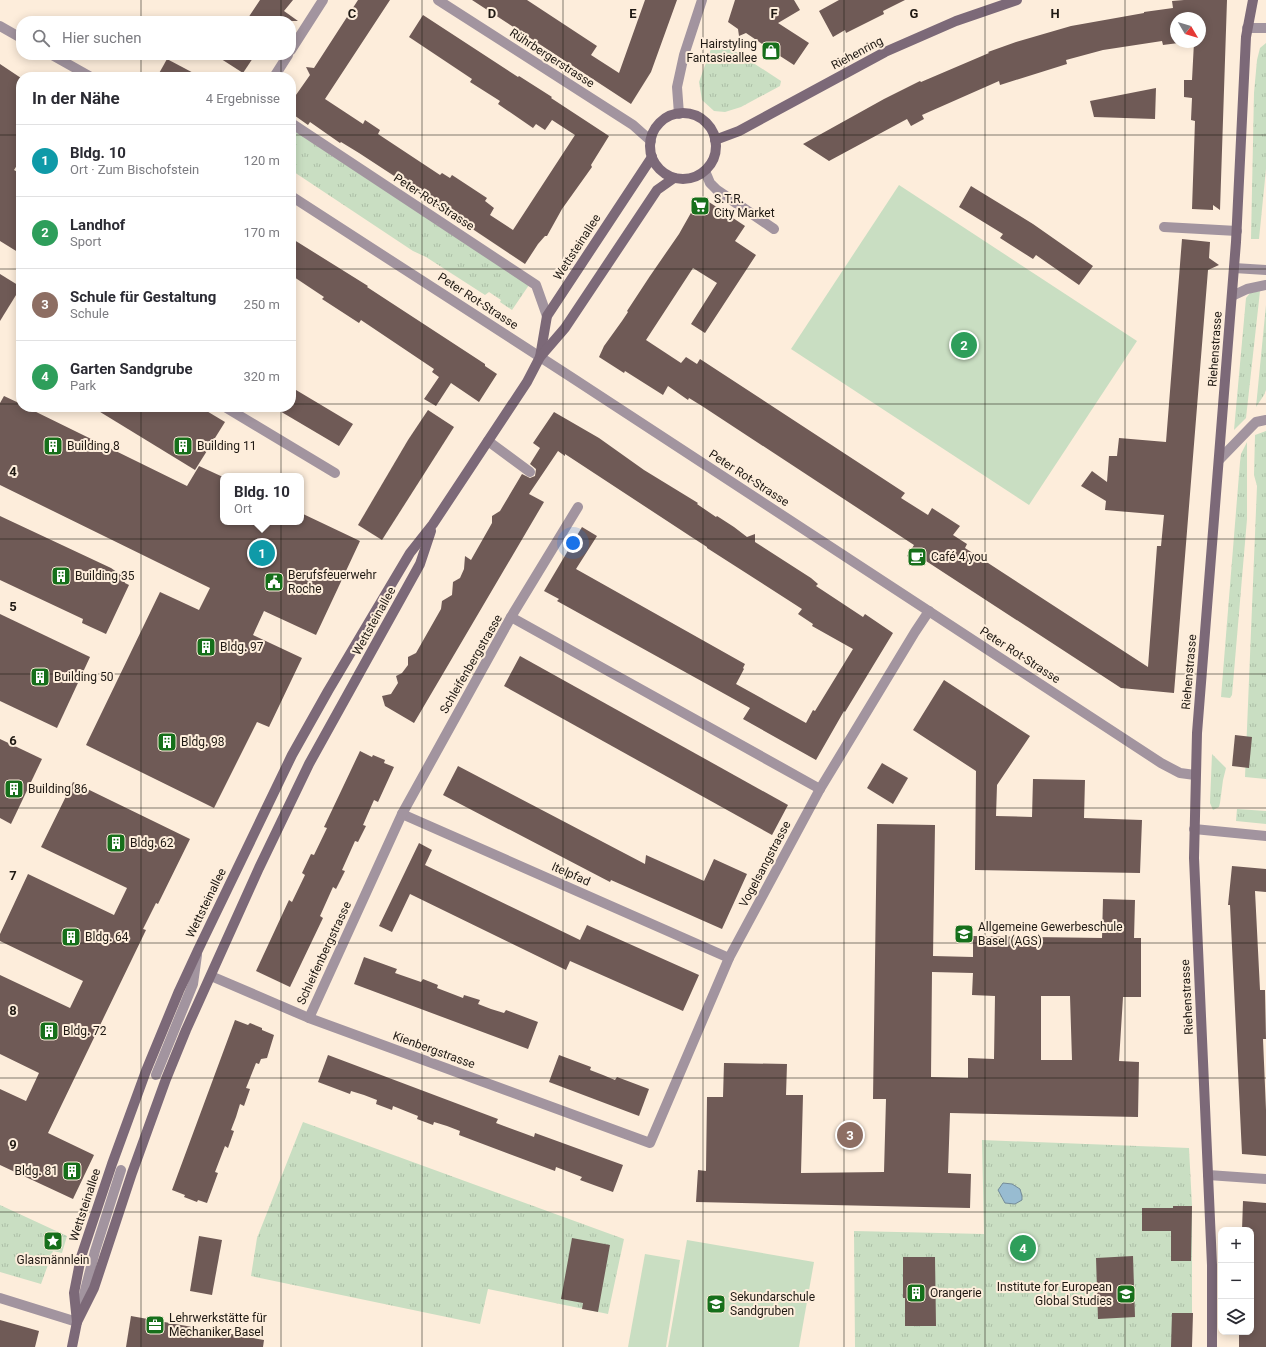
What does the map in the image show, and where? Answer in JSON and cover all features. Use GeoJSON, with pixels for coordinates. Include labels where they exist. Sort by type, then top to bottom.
{"type":"FeatureCollection","features":[{"type":"Feature","properties":{"kind":"main road","name":"Riehenring"},"geometry":{"type":"LineString","coordinates":[[715,140],[738,131],[885,52],[956,21],[1017,0]]}},
{"type":"Feature","properties":{"kind":"main road","name":"Riehenstrasse"},"geometry":{"type":"LineString","coordinates":[[1212,1347],[1212,1265],[1194,858],[1195,775],[1197,733],[1237,231],[1247,28],[1253,0]]}},
{"type":"Feature","properties":{"kind":"main road"},"geometry":{"type":"LineString","coordinates":[[679,114],[693,115],[706,123],[712,131],[716,150],[712,162],[705,171],[697,176],[681,180],[665,174],[657,167],[650,149],[653,132],[660,123],[668,117],[679,114]]}},
{"type":"Feature","properties":{"kind":"main road","name":"Wettsteinallee"},"geometry":{"type":"LineString","coordinates":[[540,357],[547,316],[652,157]]}},
{"type":"Feature","properties":{"kind":"main road","name":"Wettsteinallee"},"geometry":{"type":"LineString","coordinates":[[77,1322],[74,1293],[84,1250],[112,1164],[146,1071],[179,991],[292,755],[410,553],[433,524],[527,382],[540,357],[565,328],[658,190],[674,178]]}},
{"type":"Feature","properties":{"kind":"main road","name":"Wettsteinallee"},"geometry":{"type":"LineString","coordinates":[[72,1347],[77,1322],[94,1288],[132,1173],[166,1079],[186,1030],[259,868],[309,764],[420,564],[433,524]]}},
{"type":"Feature","properties":{"kind":"street"},"geometry":{"type":"LineString","coordinates":[[296,42],[323,0]]}},
{"type":"Feature","properties":{"kind":"street","name":"Rührbergerstrasse"},"geometry":{"type":"LineString","coordinates":[[438,0],[633,125],[651,141]]}},
{"type":"Feature","properties":{"kind":"street"},"geometry":{"type":"LineString","coordinates":[[679,114],[677,87],[684,55],[702,0]]}},
{"type":"Feature","properties":{"kind":"street"},"geometry":{"type":"LineString","coordinates":[[0,26],[16,35]]}},
{"type":"Feature","properties":{"kind":"street"},"geometry":{"type":"LineString","coordinates":[[1247,28],[1266,28]]}},
{"type":"Feature","properties":{"kind":"street"},"geometry":{"type":"LineString","coordinates":[[61,60],[82,72]]}},
{"type":"Feature","properties":{"kind":"street"},"geometry":{"type":"LineString","coordinates":[[277,72],[285,60]]}},
{"type":"Feature","properties":{"kind":"street","name":"Peter-Rot-Strasse"},"geometry":{"type":"LineString","coordinates":[[296,126],[536,285],[547,316]]}},
{"type":"Feature","properties":{"kind":"street"},"geometry":{"type":"LineString","coordinates":[[705,171],[710,183],[717,190],[774,229]]}},
{"type":"Feature","properties":{"kind":"street","name":"Peter Rot-Strasse"},"geometry":{"type":"LineString","coordinates":[[296,199],[1161,763],[1180,773],[1195,775]]}},
{"type":"Feature","properties":{"kind":"street"},"geometry":{"type":"LineString","coordinates":[[1164,227],[1237,231]]}},
{"type":"Feature","properties":{"kind":"street"},"geometry":{"type":"LineString","coordinates":[[1234,268],[1264,267]]}},
{"type":"Feature","properties":{"kind":"street"},"geometry":{"type":"LineString","coordinates":[[1232,296],[1247,289],[1266,285]]}},
{"type":"Feature","properties":{"kind":"street"},"geometry":{"type":"LineString","coordinates":[[233,412],[334,473]]}},
{"type":"Feature","properties":{"kind":"street"},"geometry":{"type":"LineString","coordinates":[[1219,460],[1251,426],[1256,422],[1266,420]]}},
{"type":"Feature","properties":{"kind":"street"},"geometry":{"type":"LineString","coordinates":[[488,441],[530,472]]}},
{"type":"Feature","properties":{"kind":"street"},"geometry":{"type":"LineString","coordinates":[[511,617],[578,507]]}},
{"type":"Feature","properties":{"kind":"street","name":"Vogelsangstrasse"},"geometry":{"type":"LineString","coordinates":[[650,1143],[729,958],[820,789],[929,611]]}},
{"type":"Feature","properties":{"kind":"street","name":"Schleifenbergstrasse"},"geometry":{"type":"LineString","coordinates":[[308,1018],[402,814],[511,617],[820,789]]}},
{"type":"Feature","properties":{"kind":"street","name":"Itelpfad"},"geometry":{"type":"LineString","coordinates":[[402,814],[729,958]]}},
{"type":"Feature","properties":{"kind":"street"},"geometry":{"type":"LineString","coordinates":[[1194,829],[1266,836]]}},
{"type":"Feature","properties":{"kind":"street"},"geometry":{"type":"LineString","coordinates":[[156,1075],[192,984],[198,950]]}},
{"type":"Feature","properties":{"kind":"street"},"geometry":{"type":"LineString","coordinates":[[192,984],[200,979],[211,976]]}},
{"type":"Feature","properties":{"kind":"street","name":"Kienbergstrasse"},"geometry":{"type":"LineString","coordinates":[[211,976],[308,1018],[650,1143]]}},
{"type":"Feature","properties":{"kind":"street"},"geometry":{"type":"LineString","coordinates":[[0,1298],[77,1322],[95,1252],[121,1170]]}},
{"type":"Feature","properties":{"kind":"street"},"geometry":{"type":"LineString","coordinates":[[1208,1175],[1266,1179]]}},
{"type":"Feature","properties":{"kind":"green space"},"geometry":{"type":"Polygon","coordinates":[[[715,38],[781,81],[780,86],[741,107],[725,112],[714,111],[702,100],[699,82],[715,38]]]}},
{"type":"Feature","properties":{"kind":"green space"},"geometry":{"type":"Polygon","coordinates":[[[1266,43],[1266,169],[1259,239],[1251,239],[1254,93],[1257,60],[1260,48],[1266,43]]]}},
{"type":"Feature","properties":{"kind":"green space"},"geometry":{"type":"Polygon","coordinates":[[[296,132],[529,285],[512,310],[489,292],[485,295],[426,257],[413,251],[296,173],[296,132]]]}},
{"type":"Feature","properties":{"kind":"green space"},"geometry":{"type":"Polygon","coordinates":[[[899,185],[1137,341],[1029,505],[791,349],[899,185]]]}},
{"type":"Feature","properties":{"kind":"green space"},"geometry":{"type":"Polygon","coordinates":[[[1260,291],[1246,418],[1234,430],[1246,298],[1250,293],[1260,291]]]}},
{"type":"Feature","properties":{"kind":"green space"},"geometry":{"type":"Polygon","coordinates":[[[1266,305],[1266,390],[1256,407],[1266,305]]]}},
{"type":"Feature","properties":{"kind":"green space"},"geometry":{"type":"Polygon","coordinates":[[[1266,431],[1266,779],[1245,777],[1257,486],[1254,475],[1255,435],[1266,431]]]}},
{"type":"Feature","properties":{"kind":"green space"},"geometry":{"type":"Polygon","coordinates":[[[1247,442],[1247,519],[1232,695],[1230,698],[1221,697],[1240,462],[1241,454],[1247,442]]]}},
{"type":"Feature","properties":{"kind":"green space"},"geometry":{"type":"Polygon","coordinates":[[[1212,754],[1226,768],[1219,807],[1213,810],[1210,803],[1212,754]]]}},
{"type":"Feature","properties":{"kind":"green space"},"geometry":{"type":"Polygon","coordinates":[[[1237,809],[1266,811],[1266,824],[1236,821],[1237,809]]]}},
{"type":"Feature","properties":{"kind":"green space"},"geometry":{"type":"Polygon","coordinates":[[[303,1122],[624,1239],[608,1314],[488,1289],[480,1324],[251,1276],[257,1238],[303,1122]]]}},
{"type":"Feature","properties":{"kind":"green space"},"geometry":{"type":"Polygon","coordinates":[[[982,1140],[1189,1148],[1192,1206],[1192,1347],[855,1347],[854,1231],[984,1234],[982,1140]]]}},
{"type":"Feature","properties":{"kind":"green space"},"geometry":{"type":"Polygon","coordinates":[[[0,1205],[67,1236],[62,1253],[53,1251],[41,1284],[0,1272],[0,1205]]]}},
{"type":"Feature","properties":{"kind":"green space","name":"Sekundarschule Sandgruben"},"geometry":{"type":"Polygon","coordinates":[[[687,1240],[814,1262],[799,1347],[668,1347],[687,1240]]]}},
{"type":"Feature","properties":{"kind":"green space"},"geometry":{"type":"Polygon","coordinates":[[[645,1254],[680,1260],[666,1347],[628,1347],[645,1254]]]}},
{"type":"Feature","properties":{"kind":"water"},"geometry":{"type":"Polygon","coordinates":[[[1003,1183],[1012,1184],[1020,1189],[1022,1200],[1015,1204],[1005,1203],[998,1190],[1003,1183]]]}},
{"type":"Feature","properties":{"kind":"building"},"geometry":{"type":"Polygon","coordinates":[[[260,0],[293,0],[284,11],[291,16],[249,16],[260,0]]]}},
{"type":"Feature","properties":{"kind":"building"},"geometry":{"type":"Polygon","coordinates":[[[358,0],[390,0],[325,99],[363,124],[365,120],[380,130],[378,134],[440,175],[442,173],[450,178],[452,175],[487,198],[485,201],[494,208],[490,215],[513,230],[575,135],[552,120],[545,130],[536,124],[533,128],[498,104],[500,101],[470,82],[472,79],[409,37],[423,15],[518,77],[519,76],[552,97],[551,98],[609,136],[591,165],[592,167],[562,209],[547,236],[545,236],[538,244],[525,264],[468,226],[467,227],[434,206],[410,188],[411,187],[359,153],[341,142],[340,143],[310,122],[308,125],[296,117],[296,95],[310,75],[306,67],[314,68],[358,0]]]}},
{"type":"Feature","properties":{"kind":"building"},"geometry":{"type":"Polygon","coordinates":[[[472,0],[527,0],[597,46],[591,55],[619,73],[645,0],[677,0],[651,72],[631,104],[472,0]]]}},
{"type":"Feature","properties":{"kind":"building"},"geometry":{"type":"Polygon","coordinates":[[[735,0],[794,0],[800,10],[778,23],[809,43],[794,65],[780,56],[773,60],[763,54],[765,46],[746,33],[739,36],[738,29],[728,22],[735,0]]]}},
{"type":"Feature","properties":{"kind":"building"},"geometry":{"type":"Polygon","coordinates":[[[839,0],[905,0],[883,11],[884,14],[846,33],[845,30],[833,37],[819,11],[839,0]]]}},
{"type":"Feature","properties":{"kind":"building"},"geometry":{"type":"Polygon","coordinates":[[[1227,0],[1220,210],[1213,205],[1213,210],[1192,209],[1195,121],[1191,120],[1192,98],[1184,97],[1184,80],[1192,80],[1194,48],[1206,48],[1206,12],[1170,12],[1170,44],[1163,45],[1162,41],[1103,50],[1066,60],[1067,64],[1000,85],[999,81],[922,115],[924,119],[911,126],[907,119],[829,161],[803,144],[884,99],[920,81],[921,82],[989,53],[988,52],[1071,26],[1173,8],[1172,1],[1227,0]]]}},
{"type":"Feature","properties":{"kind":"building"},"geometry":{"type":"Polygon","coordinates":[[[166,60],[169,60],[192,72],[160,72],[166,60]]]}},
{"type":"Feature","properties":{"kind":"building"},"geometry":{"type":"Polygon","coordinates":[[[223,60],[252,60],[244,72],[223,60]]]}},
{"type":"Feature","properties":{"kind":"building"},"geometry":{"type":"Polygon","coordinates":[[[0,64],[16,75],[16,167],[14,170],[16,171],[16,251],[0,241],[0,64]]]}},
{"type":"Feature","properties":{"kind":"building"},"geometry":{"type":"Polygon","coordinates":[[[1156,88],[1155,119],[1094,117],[1090,101],[1156,88]]]}},
{"type":"Feature","properties":{"kind":"building"},"geometry":{"type":"Polygon","coordinates":[[[971,186],[1033,224],[1093,266],[1079,285],[1036,255],[1033,259],[1000,238],[1003,234],[959,207],[971,186]]]}},
{"type":"Feature","properties":{"kind":"building"},"geometry":{"type":"Polygon","coordinates":[[[703,198],[745,226],[735,241],[756,255],[705,333],[691,324],[717,283],[693,268],[646,340],[681,363],[686,357],[697,364],[700,359],[905,493],[901,498],[928,515],[932,508],[960,526],[953,535],[967,544],[965,548],[1148,667],[1157,546],[1161,546],[1164,515],[1105,510],[1106,501],[1081,486],[1092,471],[1107,482],[1109,456],[1117,456],[1119,438],[1166,442],[1182,239],[1210,242],[1209,258],[1219,265],[1208,270],[1174,693],[1121,688],[926,561],[922,566],[907,556],[914,545],[702,406],[689,398],[688,400],[668,386],[663,395],[625,371],[624,373],[599,357],[604,346],[679,234],[692,211],[703,198]]]}},
{"type":"Feature","properties":{"kind":"building"},"geometry":{"type":"Polygon","coordinates":[[[296,241],[368,286],[367,287],[485,364],[485,366],[497,374],[479,402],[451,383],[436,406],[424,399],[439,377],[432,372],[434,369],[361,320],[359,323],[322,299],[324,297],[296,278],[296,241]]]}},
{"type":"Feature","properties":{"kind":"building"},"geometry":{"type":"Polygon","coordinates":[[[0,274],[16,284],[16,295],[0,321],[0,274]]]}},
{"type":"Feature","properties":{"kind":"building"},"geometry":{"type":"Polygon","coordinates":[[[296,390],[353,424],[339,446],[281,412],[296,412],[296,390]]]}},
{"type":"Feature","properties":{"kind":"building"},"geometry":{"type":"Polygon","coordinates":[[[4,396],[16,402],[16,412],[36,412],[187,486],[199,466],[220,476],[220,525],[304,525],[304,514],[360,541],[316,635],[264,611],[253,635],[302,658],[269,727],[257,722],[214,808],[86,745],[160,592],[199,610],[210,588],[0,485],[0,403],[4,396]]]}},
{"type":"Feature","properties":{"kind":"building"},"geometry":{"type":"Polygon","coordinates":[[[428,410],[454,427],[382,540],[358,525],[408,440],[428,410]]]}},
{"type":"Feature","properties":{"kind":"building","name":"Building 11"},"geometry":{"type":"Polygon","coordinates":[[[100,412],[208,412],[225,422],[195,470],[100,412]]]}},
{"type":"Feature","properties":{"kind":"building"},"geometry":{"type":"Polygon","coordinates":[[[554,412],[599,438],[644,470],[698,503],[697,504],[747,537],[755,534],[755,542],[811,578],[818,584],[816,586],[863,617],[865,614],[893,633],[845,712],[844,711],[816,760],[743,719],[750,708],[557,601],[559,599],[544,591],[582,527],[597,536],[576,569],[745,664],[736,684],[806,723],[853,649],[812,626],[813,624],[798,614],[802,609],[565,454],[565,456],[558,451],[529,494],[544,502],[414,723],[385,706],[382,696],[391,694],[398,683],[396,676],[402,673],[408,665],[408,657],[416,653],[441,609],[442,601],[452,595],[453,582],[460,578],[464,569],[465,556],[471,560],[492,523],[492,516],[500,511],[522,474],[530,478],[535,476],[536,469],[530,464],[540,448],[533,443],[554,412]]]}},
{"type":"Feature","properties":{"kind":"building","name":"Building 35"},"geometry":{"type":"Polygon","coordinates":[[[0,516],[111,568],[121,575],[125,583],[129,585],[106,634],[82,623],[83,619],[0,580],[0,516]]]}},
{"type":"Feature","properties":{"kind":"building","name":"Building 50"},"geometry":{"type":"Polygon","coordinates":[[[0,614],[90,657],[57,728],[0,701],[0,614]]]}},
{"type":"Feature","properties":{"kind":"building"},"geometry":{"type":"Polygon","coordinates":[[[520,656],[788,805],[772,835],[504,686],[520,656]]]}},
{"type":"Feature","properties":{"kind":"building"},"geometry":{"type":"Polygon","coordinates":[[[944,680],[1030,736],[997,785],[996,816],[1032,817],[1033,779],[1085,780],[1084,818],[1142,820],[1140,873],[975,870],[976,771],[913,730],[944,680]]]}},
{"type":"Feature","properties":{"kind":"building"},"geometry":{"type":"Polygon","coordinates":[[[1235,735],[1252,737],[1249,768],[1232,766],[1235,735]]]}},
{"type":"Feature","properties":{"kind":"building","name":"Building 86"},"geometry":{"type":"Polygon","coordinates":[[[0,739],[42,759],[11,824],[0,818],[0,739]]]}},
{"type":"Feature","properties":{"kind":"building"},"geometry":{"type":"Polygon","coordinates":[[[360,751],[372,757],[373,755],[385,760],[384,763],[394,767],[378,802],[374,800],[363,825],[366,826],[358,842],[355,841],[342,870],[345,871],[336,889],[333,887],[320,916],[323,918],[290,987],[256,971],[289,900],[292,902],[305,875],[302,873],[311,854],[314,855],[327,828],[324,827],[360,751]]]}},
{"type":"Feature","properties":{"kind":"building"},"geometry":{"type":"Polygon","coordinates":[[[882,763],[908,778],[893,804],[867,788],[882,763]]]}},
{"type":"Feature","properties":{"kind":"building"},"geometry":{"type":"Polygon","coordinates":[[[458,766],[645,864],[646,855],[704,881],[714,859],[747,874],[722,929],[611,880],[610,882],[443,795],[458,766]]]}},
{"type":"Feature","properties":{"kind":"building"},"geometry":{"type":"Polygon","coordinates":[[[73,782],[190,839],[158,904],[156,903],[143,929],[146,930],[48,1133],[94,1155],[73,1199],[0,1165],[0,1089],[26,1101],[39,1073],[0,1054],[0,975],[70,1008],[83,981],[0,941],[0,934],[28,874],[114,915],[127,888],[41,847],[73,782]]]}},
{"type":"Feature","properties":{"kind":"building"},"geometry":{"type":"Polygon","coordinates":[[[877,824],[935,825],[933,956],[973,957],[973,936],[1102,938],[1103,899],[1135,900],[1134,938],[1141,938],[1141,997],[1123,997],[1119,1061],[1139,1062],[1138,1117],[950,1113],[948,1173],[971,1174],[970,1208],[696,1202],[698,1170],[706,1171],[707,1097],[723,1097],[724,1063],[787,1064],[786,1095],[803,1095],[801,1173],[884,1172],[886,1099],[873,1099],[877,824]],[[932,972],[931,1077],[968,1078],[968,1058],[994,1059],[995,996],[972,995],[973,973],[932,972]],[[1041,996],[1041,1060],[1072,1060],[1070,996],[1041,996]]]}},
{"type":"Feature","properties":{"kind":"building"},"geometry":{"type":"Polygon","coordinates":[[[419,843],[432,850],[425,865],[580,940],[587,925],[699,975],[683,1011],[570,961],[566,970],[410,894],[392,932],[379,926],[419,843]]]}},
{"type":"Feature","properties":{"kind":"building"},"geometry":{"type":"Polygon","coordinates":[[[1232,866],[1266,869],[1266,892],[1255,891],[1260,990],[1265,990],[1266,1039],[1263,1039],[1266,1156],[1242,1154],[1230,905],[1228,905],[1232,866]]]}},
{"type":"Feature","properties":{"kind":"building"},"geometry":{"type":"Polygon","coordinates":[[[364,957],[397,969],[395,973],[421,982],[423,979],[438,985],[437,988],[463,998],[464,995],[480,1000],[478,1004],[491,1009],[504,1013],[506,1010],[538,1022],[528,1049],[354,984],[364,957]]]}},
{"type":"Feature","properties":{"kind":"building"},"geometry":{"type":"Polygon","coordinates":[[[235,1020],[248,1025],[250,1023],[274,1035],[267,1058],[261,1059],[259,1064],[256,1063],[246,1088],[250,1089],[244,1106],[240,1104],[231,1130],[234,1131],[228,1148],[225,1146],[215,1172],[218,1173],[207,1203],[198,1200],[197,1202],[172,1190],[235,1020]]]}},
{"type":"Feature","properties":{"kind":"building"},"geometry":{"type":"Polygon","coordinates":[[[328,1055],[498,1119],[496,1123],[534,1137],[535,1133],[623,1165],[613,1192],[580,1180],[582,1177],[556,1167],[555,1171],[459,1135],[460,1131],[447,1126],[434,1122],[433,1125],[417,1119],[418,1116],[393,1106],[392,1110],[376,1104],[377,1100],[364,1095],[351,1091],[350,1094],[318,1082],[328,1055]]]}},
{"type":"Feature","properties":{"kind":"building"},"geometry":{"type":"Polygon","coordinates":[[[559,1055],[591,1067],[590,1070],[615,1080],[617,1077],[649,1089],[639,1116],[549,1082],[559,1055]]]}},
{"type":"Feature","properties":{"kind":"building"},"geometry":{"type":"Polygon","coordinates":[[[1243,1201],[1266,1203],[1266,1347],[1239,1347],[1239,1335],[1254,1335],[1254,1227],[1242,1227],[1243,1201]]]}},
{"type":"Feature","properties":{"kind":"building"},"geometry":{"type":"Polygon","coordinates":[[[1173,1206],[1192,1206],[1191,1261],[1171,1261],[1171,1231],[1142,1231],[1142,1208],[1173,1208],[1173,1206]]]}},
{"type":"Feature","properties":{"kind":"building"},"geometry":{"type":"Polygon","coordinates":[[[199,1236],[222,1240],[212,1295],[190,1291],[199,1236]]]}},
{"type":"Feature","properties":{"kind":"building"},"geometry":{"type":"Polygon","coordinates":[[[572,1238],[610,1245],[598,1312],[582,1309],[583,1303],[561,1299],[572,1238]]]}},
{"type":"Feature","properties":{"kind":"building"},"geometry":{"type":"Polygon","coordinates":[[[1133,1256],[1135,1317],[1098,1319],[1096,1258],[1133,1256]]]}},
{"type":"Feature","properties":{"kind":"building","name":"Orangerie"},"geometry":{"type":"Polygon","coordinates":[[[903,1257],[935,1257],[936,1326],[905,1326],[903,1257]]]}},
{"type":"Feature","properties":{"kind":"building"},"geometry":{"type":"Polygon","coordinates":[[[1172,1313],[1193,1313],[1192,1347],[1171,1347],[1172,1313]]]}},
{"type":"Feature","properties":{"kind":"building","name":"Lehrwerkstätte für Mechaniker Basel"},"geometry":{"type":"Polygon","coordinates":[[[131,1316],[264,1340],[263,1347],[126,1347],[131,1316]]]}},
{"type":"Feature","properties":{"kind":"building"},"geometry":{"type":"Polygon","coordinates":[[[0,1320],[39,1331],[35,1347],[0,1347],[0,1320]]]}},
{"type":"Feature","properties":{"kind":"place","name":"Hairstyling Fantasieallee"},"geometry":{"type":"Point","coordinates":[771,51]}},
{"type":"Feature","properties":{"kind":"place","name":"S.T.R. City Market"},"geometry":{"type":"Point","coordinates":[700,206]}},
{"type":"Feature","properties":{"kind":"place","name":"Landhof"},"geometry":{"type":"Point","coordinates":[964,345]}},
{"type":"Feature","properties":{"kind":"place","name":"Building 8"},"geometry":{"type":"Point","coordinates":[53,446]}},
{"type":"Feature","properties":{"kind":"place","name":"Building 11"},"geometry":{"type":"Point","coordinates":[183,446]}},
{"type":"Feature","properties":{"kind":"place","name":"Bldg. 10"},"geometry":{"type":"Point","coordinates":[262,553]}},
{"type":"Feature","properties":{"kind":"place","name":"Café 4 you"},"geometry":{"type":"Point","coordinates":[917,557]}},
{"type":"Feature","properties":{"kind":"place","name":"Building 35"},"geometry":{"type":"Point","coordinates":[61,576]}},
{"type":"Feature","properties":{"kind":"place","name":"Berufsfeuerwehr Roche"},"geometry":{"type":"Point","coordinates":[274,582]}},
{"type":"Feature","properties":{"kind":"place","name":"Bldg. 97"},"geometry":{"type":"Point","coordinates":[206,647]}},
{"type":"Feature","properties":{"kind":"place","name":"Building 50"},"geometry":{"type":"Point","coordinates":[40,677]}},
{"type":"Feature","properties":{"kind":"place","name":"Bldg. 98"},"geometry":{"type":"Point","coordinates":[167,742]}},
{"type":"Feature","properties":{"kind":"place","name":"Building 86"},"geometry":{"type":"Point","coordinates":[14,789]}},
{"type":"Feature","properties":{"kind":"place","name":"Bldg. 62"},"geometry":{"type":"Point","coordinates":[116,843]}},
{"type":"Feature","properties":{"kind":"place","name":"Allgemeine Gewerbeschule Basel (AGS)"},"geometry":{"type":"Point","coordinates":[964,934]}},
{"type":"Feature","properties":{"kind":"place","name":"Bldg. 64"},"geometry":{"type":"Point","coordinates":[71,937]}},
{"type":"Feature","properties":{"kind":"place","name":"Bldg. 72"},"geometry":{"type":"Point","coordinates":[49,1031]}},
{"type":"Feature","properties":{"kind":"place","name":"Schule für Gestaltung"},"geometry":{"type":"Point","coordinates":[850,1135]}},
{"type":"Feature","properties":{"kind":"place","name":"Bldg. 81"},"geometry":{"type":"Point","coordinates":[72,1171]}},
{"type":"Feature","properties":{"kind":"place","name":"Glasmännlein"},"geometry":{"type":"Point","coordinates":[53,1241]}},
{"type":"Feature","properties":{"kind":"place","name":"Garten Sandgrube"},"geometry":{"type":"Point","coordinates":[1023,1248]}},
{"type":"Feature","properties":{"kind":"place","name":"Orangerie"},"geometry":{"type":"Point","coordinates":[916,1293]}},
{"type":"Feature","properties":{"kind":"place","name":"Institute for European Global Studies"},"geometry":{"type":"Point","coordinates":[1126,1294]}},
{"type":"Feature","properties":{"kind":"place","name":"Sekundarschule Sandgruben"},"geometry":{"type":"Point","coordinates":[716,1304]}},
{"type":"Feature","properties":{"kind":"place","name":"Lehrwerkstätte für Mechaniker Basel"},"geometry":{"type":"Point","coordinates":[155,1325]}}]}
